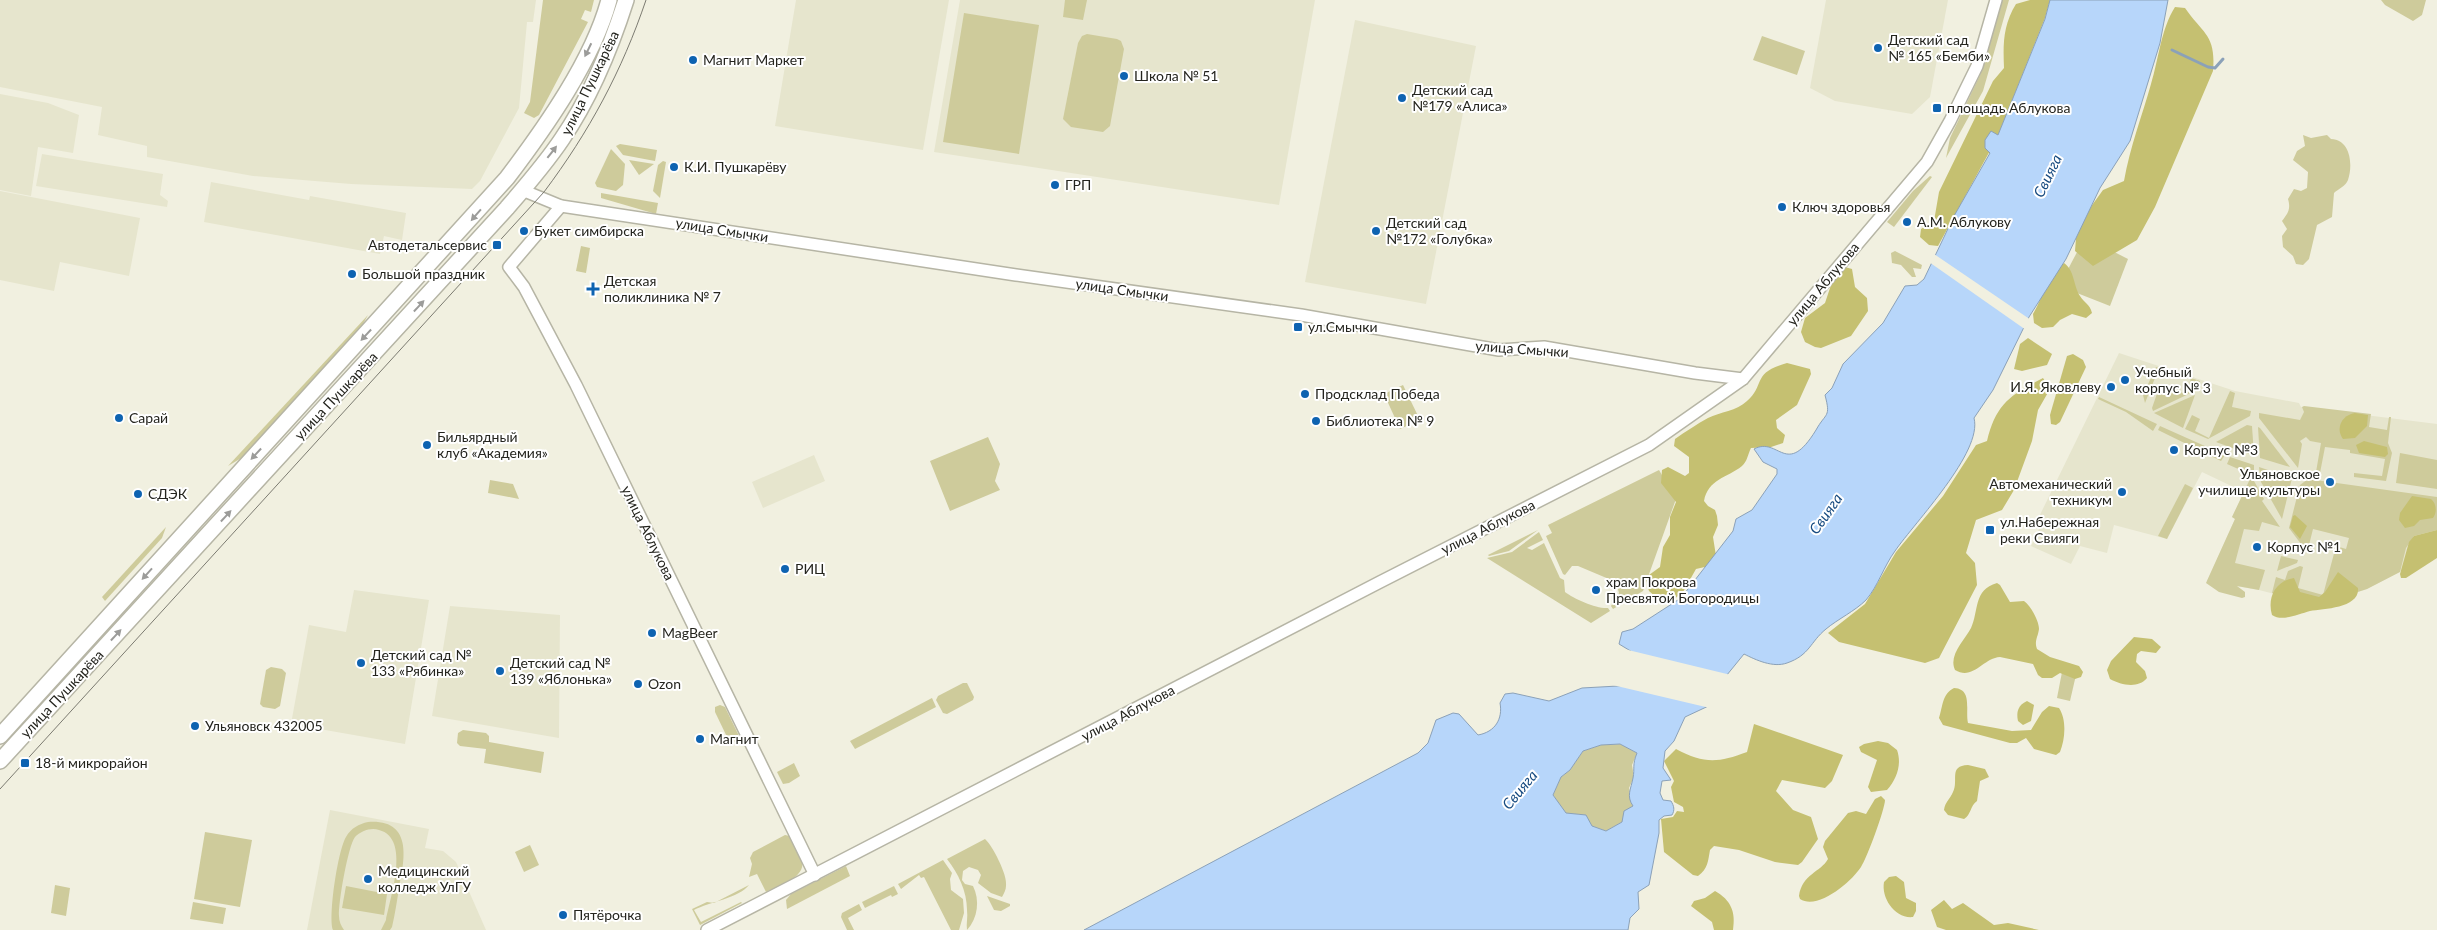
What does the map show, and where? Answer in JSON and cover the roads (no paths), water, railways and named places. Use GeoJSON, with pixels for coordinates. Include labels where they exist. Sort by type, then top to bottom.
{"type":"FeatureCollection","features":[{"type":"Feature","properties":{"kind":"main road","name":"улица Пушкарёва"},"geometry":{"type":"LineString","coordinates":[[0,736],[507,178],[531,146],[570,86],[609,0]]}},
{"type":"Feature","properties":{"kind":"main road","name":"улица Пушкарёва"},"geometry":{"type":"LineString","coordinates":[[0,761],[427,298],[522,190],[562,140],[572,122],[603,61],[626,0]]}},
{"type":"Feature","properties":{"kind":"main road","name":"улица Смычки"},"geometry":{"type":"LineString","coordinates":[[507,178],[522,190]]}},
{"type":"Feature","properties":{"kind":"street","name":"улица Аблукова"},"geometry":{"type":"LineString","coordinates":[[707,930],[1649,445],[1743,379],[1927,162],[1950,122],[1977,66],[1996,0]]}},
{"type":"Feature","properties":{"kind":"street","name":"улица Смычки"},"geometry":{"type":"LineString","coordinates":[[522,190],[561,206],[1016,275],[1300,315],[1499,350],[1544,347],[1695,373],[1743,379]]}},
{"type":"Feature","properties":{"kind":"street","name":"улица Аблукова"},"geometry":{"type":"LineString","coordinates":[[561,206],[509,267],[524,287],[576,386],[815,875]]}},
{"type":"Feature","properties":{"kind":"water","name":"Свияга"},"geometry":{"type":"Polygon","coordinates":[[[2050,0],[2168,0],[2160,43],[2130,141],[2100,188],[2066,259],[2029,317],[1993,390],[1974,418],[1974,432],[1968,449],[1958,467],[1895,551],[1866,600],[1826,629],[1795,660],[1776,665],[1759,661],[1744,654],[1722,681],[1717,702],[1685,717],[1674,741],[1665,751],[1663,768],[1671,780],[1662,781],[1660,793],[1663,800],[1671,801],[1674,811],[1672,815],[1664,816],[1659,820],[1659,833],[1649,885],[1638,892],[1639,909],[1630,918],[1628,930],[1084,930],[1418,753],[1428,743],[1436,720],[1453,713],[1459,714],[1478,735],[1489,731],[1496,724],[1501,709],[1500,703],[1505,694],[1513,693],[1549,701],[1582,688],[1654,684],[1657,667],[1619,644],[1622,632],[1633,629],[1681,598],[1733,531],[1736,519],[1752,510],[1777,474],[1777,469],[1763,462],[1754,449],[1763,446],[1790,454],[1797,452],[1806,444],[1826,414],[1828,408],[1825,395],[1832,388],[1843,364],[1883,323],[1905,286],[1917,285],[1924,279],[1954,216],[1990,153],[1985,148],[1985,140],[1991,131],[1998,135],[2045,19],[2050,0]],[[1620,744],[1601,745],[1583,751],[1570,770],[1561,777],[1553,795],[1566,813],[1586,815],[1592,826],[1606,831],[1622,822],[1624,811],[1633,806],[1630,792],[1637,753],[1620,744]]]}},
{"type":"Feature","properties":{"kind":"waterway"},"geometry":{"type":"LineString","coordinates":[[2172,50],[2208,67],[2215,68],[2223,59]]}},
{"type":"Feature","properties":{"kind":"tram line"},"geometry":{"type":"LineString","coordinates":[[0,789],[544,192],[576,147],[603,100],[626,52],[646,0]]}},
{"type":"Feature","properties":{"kind":"place","name":"Детский сад № 165 «Бемби»"},"geometry":{"type":"Point","coordinates":[1878,48]}},
{"type":"Feature","properties":{"kind":"place","name":"Магнит Маркет"},"geometry":{"type":"Point","coordinates":[693,60]}},
{"type":"Feature","properties":{"kind":"place","name":"Школа № 51"},"geometry":{"type":"Point","coordinates":[1124,76]}},
{"type":"Feature","properties":{"kind":"place","name":"Детский сад №179 «Алиса»"},"geometry":{"type":"Point","coordinates":[1402,98]}},
{"type":"Feature","properties":{"kind":"place","name":"площадь Аблукова"},"geometry":{"type":"Point","coordinates":[1937,108]}},
{"type":"Feature","properties":{"kind":"place","name":"К.И. Пушкарёву"},"geometry":{"type":"Point","coordinates":[674,167]}},
{"type":"Feature","properties":{"kind":"place","name":"ГРП"},"geometry":{"type":"Point","coordinates":[1055,185]}},
{"type":"Feature","properties":{"kind":"place","name":"Ключ здоровья"},"geometry":{"type":"Point","coordinates":[1782,207]}},
{"type":"Feature","properties":{"kind":"place","name":"А.М. Аблукову"},"geometry":{"type":"Point","coordinates":[1907,222]}},
{"type":"Feature","properties":{"kind":"place","name":"Букет симбирска"},"geometry":{"type":"Point","coordinates":[524,231]}},
{"type":"Feature","properties":{"kind":"place","name":"Детский сад №172 «Голубка»"},"geometry":{"type":"Point","coordinates":[1376,231]}},
{"type":"Feature","properties":{"kind":"place","name":"Автодетальсервис"},"geometry":{"type":"Point","coordinates":[497,245]}},
{"type":"Feature","properties":{"kind":"place","name":"Большой праздник"},"geometry":{"type":"Point","coordinates":[352,274]}},
{"type":"Feature","properties":{"kind":"place","name":"Детская поликлиника № 7"},"geometry":{"type":"Point","coordinates":[593,289]}},
{"type":"Feature","properties":{"kind":"place","name":"ул.Смычки"},"geometry":{"type":"Point","coordinates":[1298,327]}},
{"type":"Feature","properties":{"kind":"place","name":"Учебный корпус № 3"},"geometry":{"type":"Point","coordinates":[2125,380]}},
{"type":"Feature","properties":{"kind":"place","name":"И.Я. Яковлеву"},"geometry":{"type":"Point","coordinates":[2111,387]}},
{"type":"Feature","properties":{"kind":"place","name":"Продсклад Победа"},"geometry":{"type":"Point","coordinates":[1305,394]}},
{"type":"Feature","properties":{"kind":"place","name":"Сарай"},"geometry":{"type":"Point","coordinates":[119,418]}},
{"type":"Feature","properties":{"kind":"place","name":"Библиотека № 9"},"geometry":{"type":"Point","coordinates":[1316,421]}},
{"type":"Feature","properties":{"kind":"place","name":"Бильярдный клуб «Академия»"},"geometry":{"type":"Point","coordinates":[427,445]}},
{"type":"Feature","properties":{"kind":"place","name":"Корпус №3"},"geometry":{"type":"Point","coordinates":[2174,450]}},
{"type":"Feature","properties":{"kind":"place","name":"Ульяновское училище культуры"},"geometry":{"type":"Point","coordinates":[2330,482]}},
{"type":"Feature","properties":{"kind":"place","name":"Автомеханический техникум"},"geometry":{"type":"Point","coordinates":[2122,492]}},
{"type":"Feature","properties":{"kind":"place","name":"СДЭК"},"geometry":{"type":"Point","coordinates":[138,494]}},
{"type":"Feature","properties":{"kind":"place","name":"ул.Набережная реки Свияги"},"geometry":{"type":"Point","coordinates":[1990,530]}},
{"type":"Feature","properties":{"kind":"place","name":"Корпус №1"},"geometry":{"type":"Point","coordinates":[2257,547]}},
{"type":"Feature","properties":{"kind":"place","name":"РИЦ"},"geometry":{"type":"Point","coordinates":[785,569]}},
{"type":"Feature","properties":{"kind":"place","name":"храм Покрова Пресвятой Богородицы"},"geometry":{"type":"Point","coordinates":[1596,590]}},
{"type":"Feature","properties":{"kind":"place","name":"MagBeer"},"geometry":{"type":"Point","coordinates":[652,633]}},
{"type":"Feature","properties":{"kind":"place","name":"Детский сад № 133 «Рябинка»"},"geometry":{"type":"Point","coordinates":[361,663]}},
{"type":"Feature","properties":{"kind":"place","name":"Детский сад № 139 «Яблонька»"},"geometry":{"type":"Point","coordinates":[500,671]}},
{"type":"Feature","properties":{"kind":"place","name":"Ozon"},"geometry":{"type":"Point","coordinates":[638,684]}},
{"type":"Feature","properties":{"kind":"place","name":"Ульяновск 432005"},"geometry":{"type":"Point","coordinates":[195,726]}},
{"type":"Feature","properties":{"kind":"place","name":"Магнит"},"geometry":{"type":"Point","coordinates":[700,739]}},
{"type":"Feature","properties":{"kind":"place","name":"18-й микрорайон"},"geometry":{"type":"Point","coordinates":[25,763]}},
{"type":"Feature","properties":{"kind":"place","name":"Медицинский колледж УлГУ"},"geometry":{"type":"Point","coordinates":[368,879]}},
{"type":"Feature","properties":{"kind":"place","name":"Пятёрочка"},"geometry":{"type":"Point","coordinates":[563,915]}}]}
